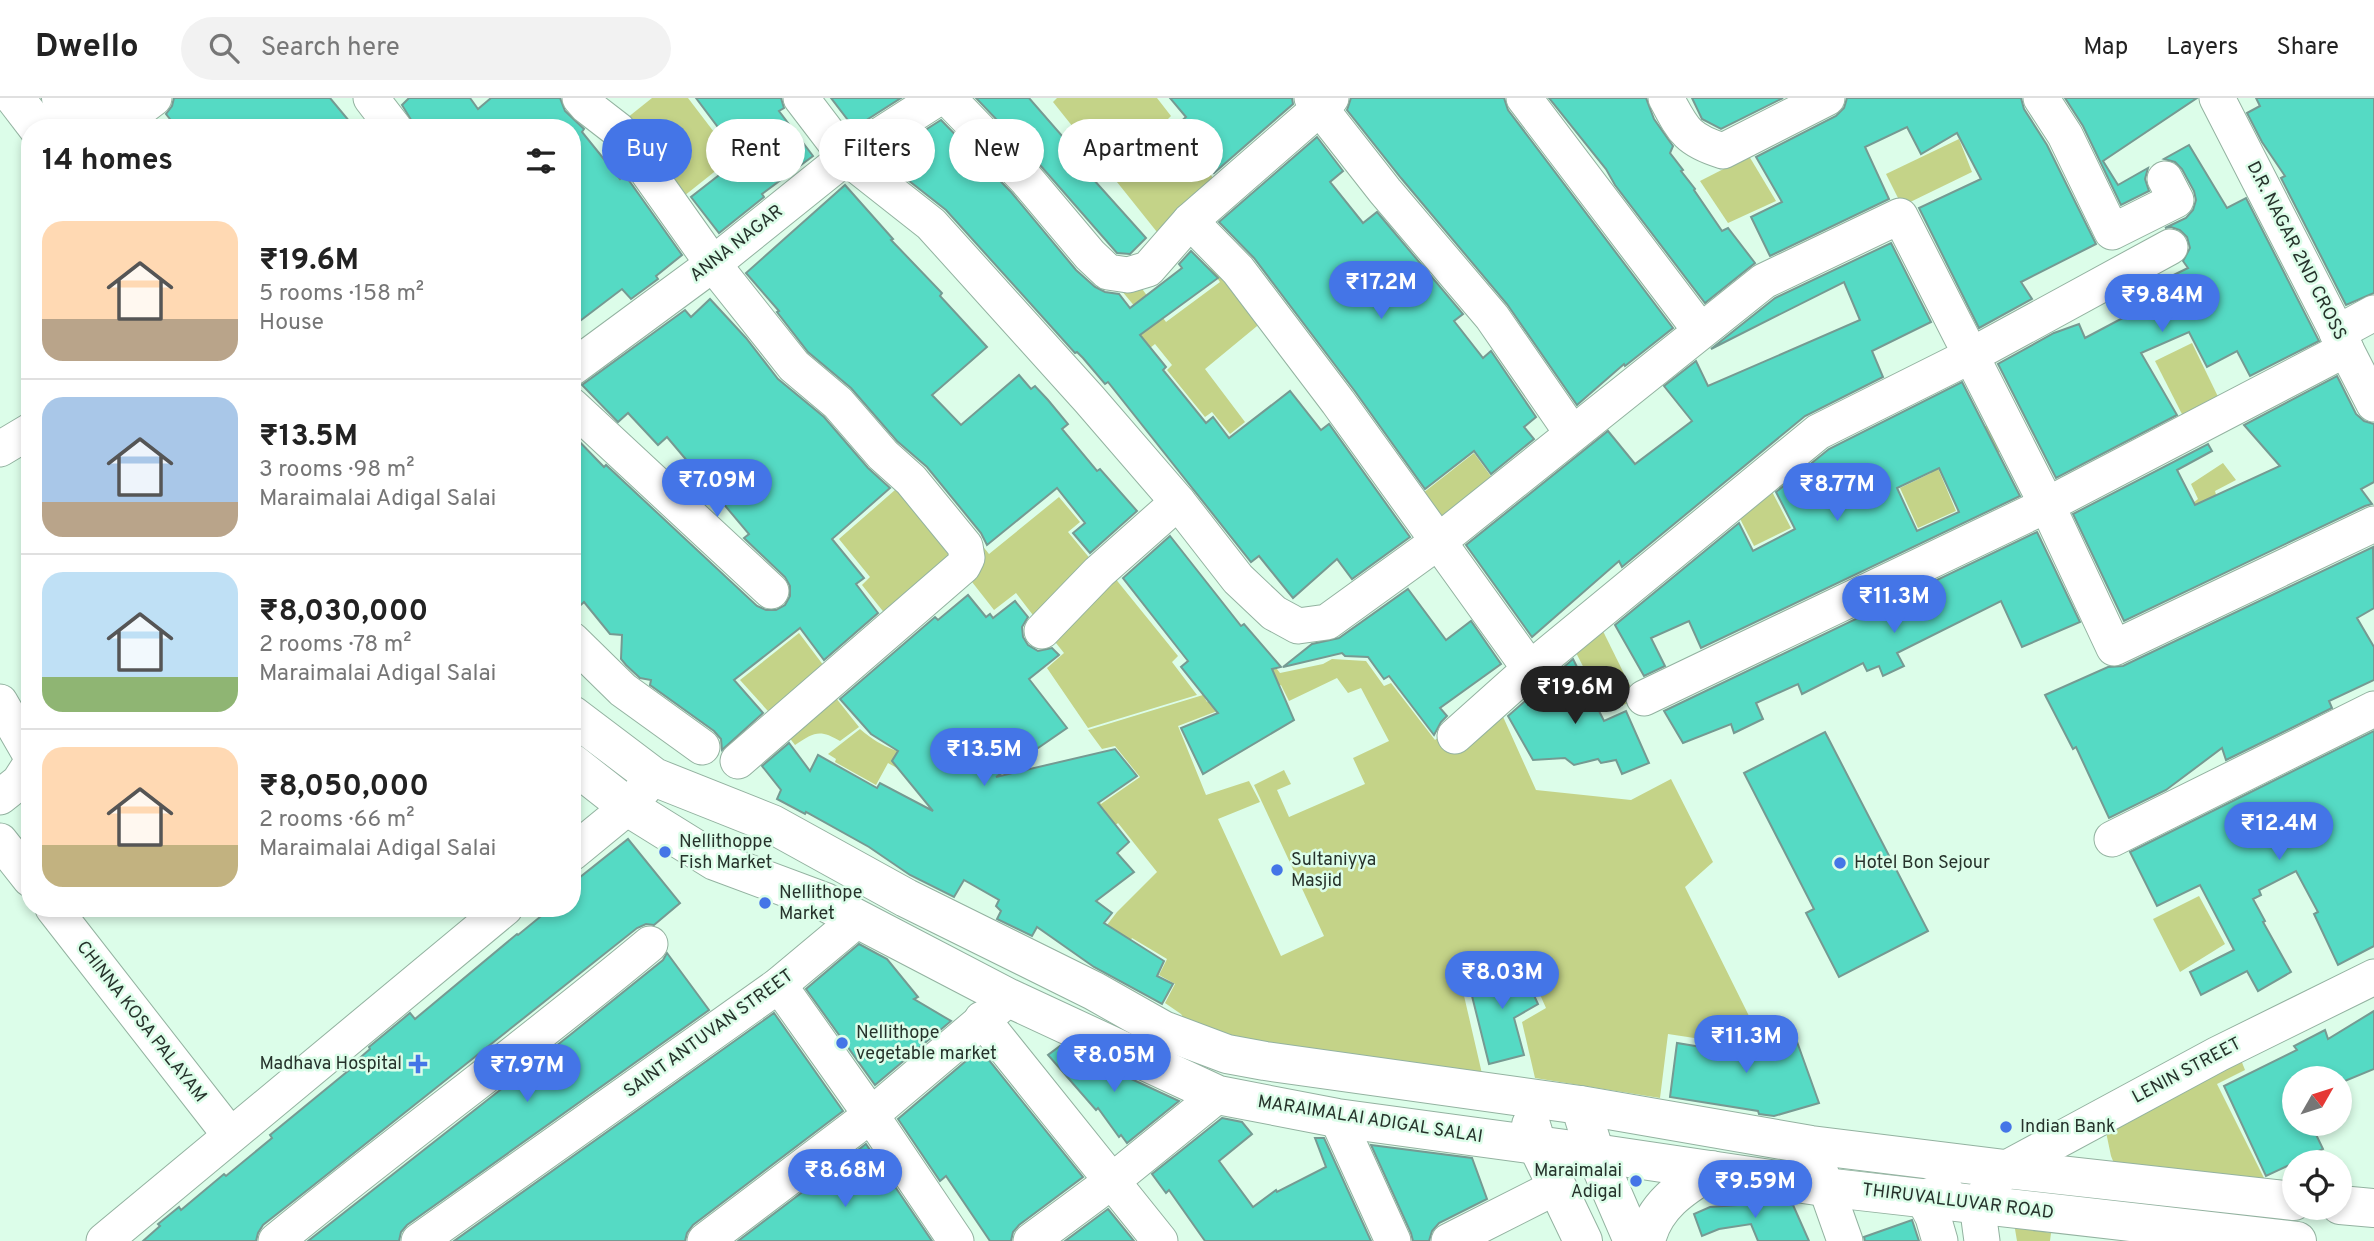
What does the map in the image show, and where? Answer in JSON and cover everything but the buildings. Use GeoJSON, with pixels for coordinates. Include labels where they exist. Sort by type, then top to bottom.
{"type":"FeatureCollection","features":[{"type":"Feature","properties":{"kind":"main road"},"geometry":{"type":"LineString","coordinates":[[15,98],[31,119]]}},
{"type":"Feature","properties":{"kind":"main road"},"geometry":{"type":"LineString","coordinates":[[581,722],[654,777],[772,824],[906,898],[1094,991],[1163,1030],[1227,1054],[1580,1105],[1811,1145],[2282,1200]]}},
{"type":"Feature","properties":{"kind":"main road","name":"MARAIMALAI ADIGAL SALAI"},"geometry":{"type":"LineString","coordinates":[[581,770],[628,807],[715,860],[825,902],[858,919],[996,1008],[1218,1095],[1337,1118],[1537,1144]]}},
{"type":"Feature","properties":{"kind":"main road"},"geometry":{"type":"LineString","coordinates":[[1522,1096],[1537,1144],[1583,1241]]}},
{"type":"Feature","properties":{"kind":"main road"},"geometry":{"type":"LineString","coordinates":[[1580,1105],[1595,1153],[1633,1241]]}},
{"type":"Feature","properties":{"kind":"main road","name":"THIRUVALLUVAR ROAD"},"geometry":{"type":"LineString","coordinates":[[1537,1144],[1824,1187],[1923,1198],[1979,1222],[2297,1241]]}},
{"type":"Feature","properties":{"kind":"main road"},"geometry":{"type":"LineString","coordinates":[[1646,1241],[1650,1225],[1662,1206],[1681,1189],[1711,1170]]}},
{"type":"Feature","properties":{"kind":"main road"},"geometry":{"type":"LineString","coordinates":[[2352,1206],[2374,1208]]}},
{"type":"Feature","properties":{"kind":"street"},"geometry":{"type":"LineString","coordinates":[[371,98],[387,119]]}},
{"type":"Feature","properties":{"kind":"street"},"geometry":{"type":"LineString","coordinates":[[580,98],[618,130],[713,264],[794,366],[838,403],[883,455],[911,480],[965,546],[967,558],[963,566],[738,761]]}},
{"type":"Feature","properties":{"kind":"street"},"geometry":{"type":"LineString","coordinates":[[801,98],[819,122]]}},
{"type":"Feature","properties":{"kind":"street","name":"ANNA NAGAR"},"geometry":{"type":"LineString","coordinates":[[905,119],[938,98]]}},
{"type":"Feature","properties":{"kind":"street"},"geometry":{"type":"LineString","coordinates":[[948,98],[1026,179],[1090,255],[1108,272],[1128,275],[1148,269],[1191,221],[1321,101],[1385,191],[1492,317],[1573,433]]}},
{"type":"Feature","properties":{"kind":"street"},"geometry":{"type":"LineString","coordinates":[[1524,98],[1700,330]]}},
{"type":"Feature","properties":{"kind":"street"},"geometry":{"type":"LineString","coordinates":[[1666,98],[1686,134],[1723,151],[1827,98]]}},
{"type":"Feature","properties":{"kind":"street"},"geometry":{"type":"LineString","coordinates":[[2041,98],[2064,135],[2112,232],[2176,200],[2165,180]]}},
{"type":"Feature","properties":{"kind":"street","name":"D.R. NAGAR 2ND CROSS"},"geometry":{"type":"LineString","coordinates":[[2217,98],[2374,404]]}},
{"type":"Feature","properties":{"kind":"street","name":"ANNA NAGAR"},"geometry":{"type":"LineString","coordinates":[[581,359],[713,264],[819,179]]}},
{"type":"Feature","properties":{"kind":"street"},"geometry":{"type":"LineString","coordinates":[[878,182],[930,223],[1089,399],[1178,502],[1238,579],[1274,612],[1298,626],[1327,622],[1439,541],[1764,281],[1900,216],[2047,505],[2114,648],[2374,524]]}},
{"type":"Feature","properties":{"kind":"street"},"geometry":{"type":"LineString","coordinates":[[1191,221],[1238,270],[1338,402],[1530,669]]}},
{"type":"Feature","properties":{"kind":"street"},"geometry":{"type":"LineString","coordinates":[[1455,736],[1530,669],[1818,432],[1970,356],[2170,247]]}},
{"type":"Feature","properties":{"kind":"street"},"geometry":{"type":"LineString","coordinates":[[1644,698],[2047,505],[2342,341],[2374,313]]}},
{"type":"Feature","properties":{"kind":"street"},"geometry":{"type":"LineString","coordinates":[[581,414],[771,591]]}},
{"type":"Feature","properties":{"kind":"street"},"geometry":{"type":"LineString","coordinates":[[1042,631],[1099,572],[1178,502]]}},
{"type":"Feature","properties":{"kind":"street"},"geometry":{"type":"LineString","coordinates":[[581,649],[623,690],[702,747]]}},
{"type":"Feature","properties":{"kind":"street"},"geometry":{"type":"LineString","coordinates":[[0,702],[21,738]]}},
{"type":"Feature","properties":{"kind":"street"},"geometry":{"type":"LineString","coordinates":[[2112,839],[2374,709]]}},
{"type":"Feature","properties":{"kind":"street"},"geometry":{"type":"LineString","coordinates":[[581,846],[628,807],[654,777]]}},
{"type":"Feature","properties":{"kind":"street"},"geometry":{"type":"LineString","coordinates":[[0,797],[21,779]]}},
{"type":"Feature","properties":{"kind":"street"},"geometry":{"type":"LineString","coordinates":[[0,841],[21,868]]}},
{"type":"Feature","properties":{"kind":"street","name":"CHINNA KOSA PALAYAM"},"geometry":{"type":"LineString","coordinates":[[59,917],[230,1135]]}},
{"type":"Feature","properties":{"kind":"street"},"geometry":{"type":"LineString","coordinates":[[104,1241],[494,917]]}},
{"type":"Feature","properties":{"kind":"street","name":"SAINT ANTUVAN STREET"},"geometry":{"type":"LineString","coordinates":[[419,1241],[779,985],[858,919]]}},
{"type":"Feature","properties":{"kind":"street"},"geometry":{"type":"LineString","coordinates":[[276,1241],[370,1163],[510,1057],[650,944]]}},
{"type":"Feature","properties":{"kind":"street","name":"LENIN STREET"},"geometry":{"type":"LineString","coordinates":[[1979,1222],[2005,1169],[2218,1054],[2374,977]]}},
{"type":"Feature","properties":{"kind":"street"},"geometry":{"type":"LineString","coordinates":[[779,985],[956,1241]]}},
{"type":"Feature","properties":{"kind":"street"},"geometry":{"type":"LineString","coordinates":[[705,1241],[871,1115],[996,1008],[1112,1181],[1160,1241]]}},
{"type":"Feature","properties":{"kind":"street"},"geometry":{"type":"LineString","coordinates":[[1031,1241],[1112,1181],[1218,1095]]}},
{"type":"Feature","properties":{"kind":"street"},"geometry":{"type":"LineString","coordinates":[[1337,1118],[1393,1241]]}},
{"type":"Feature","properties":{"kind":"street"},"geometry":{"type":"LineString","coordinates":[[1811,1145],[1844,1241]]}},
{"type":"Feature","properties":{"kind":"street"},"geometry":{"type":"LineString","coordinates":[[1940,1241],[1933,1217],[1923,1198],[2005,1169]]}},
{"type":"Feature","properties":{"kind":"street"},"geometry":{"type":"LineString","coordinates":[[1450,1241],[1556,1187]]}},
{"type":"Feature","properties":{"kind":"street"},"geometry":{"type":"LineString","coordinates":[[2170,1234],[2171,1188]]}},
{"type":"Feature","properties":{"kind":"green space"},"geometry":{"type":"Polygon","coordinates":[[[652,98],[688,98],[706,122],[706,178],[684,196],[674,182],[692,182],[692,119],[627,118],[652,98]]]}},
{"type":"Feature","properties":{"kind":"green space"},"geometry":{"type":"Polygon","coordinates":[[[1057,98],[1157,98],[1171,116],[1168,119],[1067,119],[1053,102],[1057,98]]]}},
{"type":"Feature","properties":{"kind":"green space"},"geometry":{"type":"Polygon","coordinates":[[[1959,139],[1972,172],[1902,206],[1886,174],[1959,139]]]}},
{"type":"Feature","properties":{"kind":"green space"},"geometry":{"type":"Polygon","coordinates":[[[1749,156],[1776,201],[1728,223],[1700,181],[1749,156]]]}},
{"type":"Feature","properties":{"kind":"green space"},"geometry":{"type":"Polygon","coordinates":[[[1117,182],[1216,182],[1222,189],[1161,237],[1117,182]]]}},
{"type":"Feature","properties":{"kind":"green space"},"geometry":{"type":"Polygon","coordinates":[[[1205,261],[1268,317],[1205,369],[1245,422],[1230,434],[1212,412],[1205,417],[1167,370],[1172,365],[1155,344],[1150,348],[1130,324],[1141,314],[1121,290],[1135,279],[1166,322],[1220,282],[1205,261]]]}},
{"type":"Feature","properties":{"kind":"green space"},"geometry":{"type":"Polygon","coordinates":[[[2192,343],[2223,407],[2187,424],[2155,361],[2192,343]]]}},
{"type":"Feature","properties":{"kind":"green space"},"geometry":{"type":"Polygon","coordinates":[[[1996,423],[2009,452],[1996,452],[1937,466],[1956,511],[1918,528],[1900,488],[1931,473],[1919,447],[1996,423]]]}},
{"type":"Feature","properties":{"kind":"green space"},"geometry":{"type":"Polygon","coordinates":[[[1474,453],[1498,486],[1449,526],[1423,493],[1474,453]]]}},
{"type":"Feature","properties":{"kind":"green space"},"geometry":{"type":"Polygon","coordinates":[[[2223,463],[2236,480],[2215,491],[2218,502],[2188,507],[2198,499],[2191,484],[2223,463]]]}},
{"type":"Feature","properties":{"kind":"green space"},"geometry":{"type":"Polygon","coordinates":[[[1767,482],[1791,528],[1754,546],[1735,509],[1767,482]]]}},
{"type":"Feature","properties":{"kind":"green space"},"geometry":{"type":"Polygon","coordinates":[[[903,483],[959,551],[890,620],[862,585],[870,577],[839,539],[903,483]]]}},
{"type":"Feature","properties":{"kind":"green space"},"geometry":{"type":"Polygon","coordinates":[[[1059,497],[1080,522],[1068,532],[1097,567],[1039,623],[1016,593],[994,610],[965,573],[973,534],[989,554],[1059,497]]]}},
{"type":"Feature","properties":{"kind":"green space"},"geometry":{"type":"Polygon","coordinates":[[[1110,572],[1178,656],[1172,662],[1197,695],[1088,728],[1047,668],[1064,653],[1048,633],[1110,572]]]}},
{"type":"Feature","properties":{"kind":"green space"},"geometry":{"type":"Polygon","coordinates":[[[1598,621],[1637,700],[1606,711],[1571,643],[1598,621]]]}},
{"type":"Feature","properties":{"kind":"green space"},"geometry":{"type":"Polygon","coordinates":[[[799,633],[830,674],[777,721],[740,680],[799,633]]]}},
{"type":"Feature","properties":{"kind":"green space"},"geometry":{"type":"Polygon","coordinates":[[[1332,659],[1366,661],[1384,686],[1391,683],[1435,740],[1446,731],[1500,710],[1536,790],[1631,800],[1671,779],[1713,862],[1685,887],[1754,1026],[1714,1041],[1668,1034],[1660,1098],[1535,1078],[1522,1022],[1546,1008],[1524,959],[1459,974],[1483,1078],[1258,1048],[1190,1027],[1181,1014],[1165,1003],[1175,984],[1159,975],[1167,959],[1132,938],[1111,974],[1093,943],[1117,912],[1157,872],[1118,823],[1102,836],[1020,861],[1098,800],[1101,804],[1140,777],[1115,746],[1102,749],[1088,730],[1203,695],[1207,702],[1232,682],[1246,700],[1178,726],[1206,795],[1249,781],[1260,802],[1218,819],[1281,956],[1324,936],[1254,785],[1284,770],[1291,784],[1277,790],[1289,817],[1365,784],[1353,758],[1389,741],[1361,688],[1348,693],[1337,678],[1289,701],[1281,685],[1247,698],[1270,660],[1280,673],[1323,664],[1332,659]]]}},
{"type":"Feature","properties":{"kind":"green space"},"geometry":{"type":"Polygon","coordinates":[[[828,688],[859,727],[840,741],[817,734],[795,745],[782,728],[828,688]]]}},
{"type":"Feature","properties":{"kind":"green space"},"geometry":{"type":"Polygon","coordinates":[[[860,729],[877,742],[894,750],[932,759],[920,781],[888,763],[876,785],[835,762],[836,759],[828,754],[860,729]]]}},
{"type":"Feature","properties":{"kind":"green space"},"geometry":{"type":"Polygon","coordinates":[[[2199,896],[2225,944],[2180,972],[2153,919],[2199,896]]]}},
{"type":"Feature","properties":{"kind":"green space"},"geometry":{"type":"Polygon","coordinates":[[[2235,1045],[2245,1070],[2217,1084],[2265,1180],[2120,1178],[2111,1156],[2106,1132],[2235,1045]]]}},
{"type":"Feature","properties":{"kind":"green space"},"geometry":{"type":"Polygon","coordinates":[[[2012,1211],[2034,1230],[2051,1233],[2050,1241],[2017,1241],[2012,1211]]]}},
{"type":"Feature","properties":{"kind":"place","name":"Nellithoppe Fish Market"},"geometry":{"type":"Point","coordinates":[665,852]}},
{"type":"Feature","properties":{"kind":"place","name":"Hotel Bon Sejour"},"geometry":{"type":"Point","coordinates":[1840,863]}},
{"type":"Feature","properties":{"kind":"place","name":"Sultaniyya Masjid"},"geometry":{"type":"Point","coordinates":[1277,870]}},
{"type":"Feature","properties":{"kind":"place","name":"Nellithope Market"},"geometry":{"type":"Point","coordinates":[765,903]}},
{"type":"Feature","properties":{"kind":"place","name":"Nellithope vegetable market"},"geometry":{"type":"Point","coordinates":[842,1043]}},
{"type":"Feature","properties":{"kind":"place","name":"Madhava Hospital"},"geometry":{"type":"Point","coordinates":[418,1064]}},
{"type":"Feature","properties":{"kind":"place","name":"Indian Bank"},"geometry":{"type":"Point","coordinates":[2006,1127]}},
{"type":"Feature","properties":{"kind":"place","name":"Maraimalai Adigal"},"geometry":{"type":"Point","coordinates":[1636,1181]}}]}
